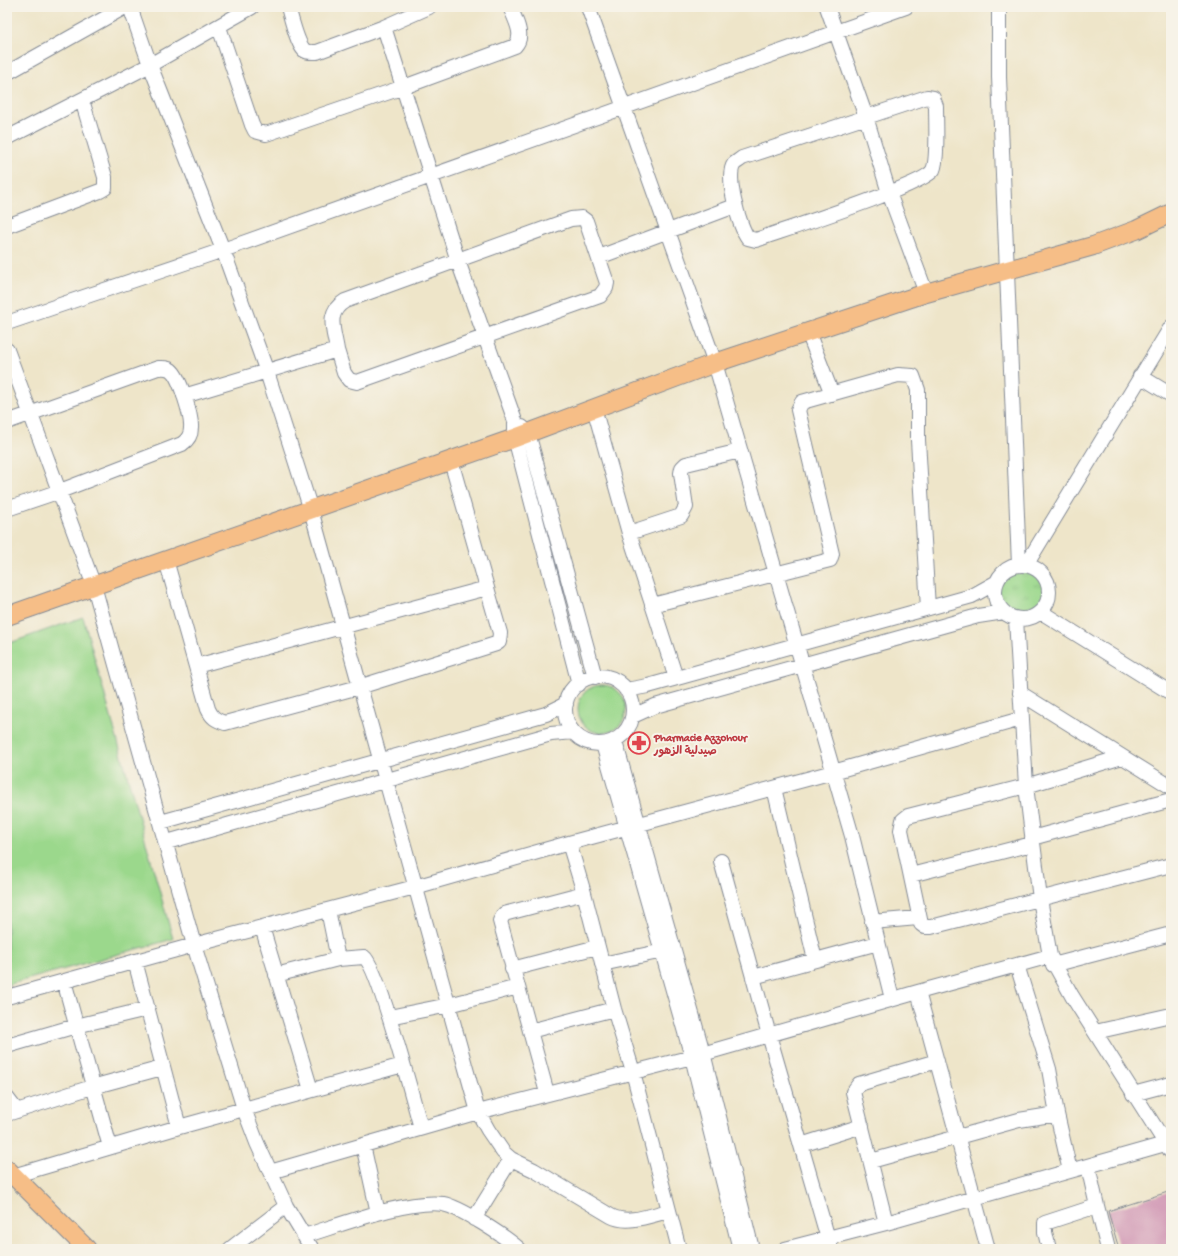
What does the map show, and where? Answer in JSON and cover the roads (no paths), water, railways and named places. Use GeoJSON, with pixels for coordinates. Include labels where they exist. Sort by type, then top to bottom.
{"type":"FeatureCollection","features":[{"type":"Feature","properties":{"kind":"main road"},"geometry":{"type":"LineString","coordinates":[[7,616],[451,461],[520,431],[594,408],[715,363],[926,293],[1093,246],[1136,230],[1171,213]]}},
{"type":"Feature","properties":{"kind":"main road"},"geometry":{"type":"LineString","coordinates":[[10,1173],[87,1249]]}},
{"type":"Feature","properties":{"kind":"street"},"geometry":{"type":"LineString","coordinates":[[7,73],[125,7]]}},
{"type":"Feature","properties":{"kind":"street"},"geometry":{"type":"LineString","coordinates":[[130,7],[150,65],[223,250],[267,372],[311,510],[478,1112],[502,1152],[511,1159],[534,1170],[616,1219],[629,1220],[669,1211]]}},
{"type":"Feature","properties":{"kind":"street"},"geometry":{"type":"LineString","coordinates":[[7,138],[150,65],[252,7]]}},
{"type":"Feature","properties":{"kind":"street"},"geometry":{"type":"LineString","coordinates":[[288,7],[301,45],[305,51],[310,53],[317,52],[384,27],[429,7]]}},
{"type":"Feature","properties":{"kind":"street"},"geometry":{"type":"LineString","coordinates":[[219,27],[252,125],[255,131],[266,134],[402,88],[514,46],[518,42],[520,36],[510,7]]}},
{"type":"Feature","properties":{"kind":"street"},"geometry":{"type":"LineString","coordinates":[[588,7],[715,363],[795,645],[852,836],[892,999]]}},
{"type":"Feature","properties":{"kind":"street"},"geometry":{"type":"LineString","coordinates":[[827,7],[866,117],[889,192],[926,293]]}},
{"type":"Feature","properties":{"kind":"street"},"geometry":{"type":"LineString","coordinates":[[7,323],[223,250],[906,7]]}},
{"type":"Feature","properties":{"kind":"street"},"geometry":{"type":"LineString","coordinates":[[998,7],[999,77],[1022,565]]}},
{"type":"Feature","properties":{"kind":"street"},"geometry":{"type":"LineString","coordinates":[[384,27],[402,88],[458,261],[520,431],[595,677]]}},
{"type":"Feature","properties":{"kind":"street"},"geometry":{"type":"LineString","coordinates":[[926,96],[933,98],[935,101],[935,163],[932,172],[928,176],[889,192],[756,240],[748,238],[745,234],[735,206],[731,177],[734,164],[742,158],[866,117],[926,96]]}},
{"type":"Feature","properties":{"kind":"street"},"geometry":{"type":"LineString","coordinates":[[7,226],[100,191],[104,188],[105,177],[82,100]]}},
{"type":"Feature","properties":{"kind":"street"},"geometry":{"type":"LineString","coordinates":[[599,256],[735,206]]}},
{"type":"Feature","properties":{"kind":"street"},"geometry":{"type":"LineString","coordinates":[[577,218],[586,221],[607,283],[606,288],[600,296],[357,382],[348,380],[344,373],[337,350],[332,317],[337,306],[345,301],[458,261],[577,218]]}},
{"type":"Feature","properties":{"kind":"street"},"geometry":{"type":"LineString","coordinates":[[1022,565],[1171,327]]}},
{"type":"Feature","properties":{"kind":"street"},"geometry":{"type":"LineString","coordinates":[[808,332],[832,394]]}},
{"type":"Feature","properties":{"kind":"street"},"geometry":{"type":"LineString","coordinates":[[7,350],[94,586],[167,842],[194,944],[244,1109],[286,1206],[312,1249]]}},
{"type":"Feature","properties":{"kind":"street"},"geometry":{"type":"LineString","coordinates":[[184,396],[337,350]]}},
{"type":"Feature","properties":{"kind":"street"},"geometry":{"type":"LineString","coordinates":[[7,422],[158,368],[170,370],[175,376],[184,396],[191,427],[187,440],[60,491],[7,509]]}},
{"type":"Feature","properties":{"kind":"street"},"geometry":{"type":"LineString","coordinates":[[652,605],[830,560],[832,554],[798,410],[802,402],[898,375],[913,376],[918,390],[918,440],[928,608]]}},
{"type":"Feature","properties":{"kind":"street"},"geometry":{"type":"LineString","coordinates":[[1140,376],[1171,395]]}},
{"type":"Feature","properties":{"kind":"street"},"geometry":{"type":"LineString","coordinates":[[594,408],[629,533],[676,678]]}},
{"type":"Feature","properties":{"kind":"street"},"geometry":{"type":"LineString","coordinates":[[520,431],[578,684]]}},
{"type":"Feature","properties":{"kind":"street"},"geometry":{"type":"LineString","coordinates":[[629,533],[681,516],[686,507],[681,473],[682,468],[686,464],[740,451]]}},
{"type":"Feature","properties":{"kind":"street"},"geometry":{"type":"LineString","coordinates":[[166,560],[211,716],[216,720],[225,723],[359,687],[498,642],[500,633],[451,461]]}},
{"type":"Feature","properties":{"kind":"street"},"geometry":{"type":"LineString","coordinates":[[633,716],[655,706],[801,664],[978,616],[1010,615],[1025,619],[1034,617],[1042,612],[1047,605],[1050,596],[1050,588],[1047,579],[1034,567],[1022,565],[1010,568],[1002,574],[997,582],[996,598],[1010,615],[1020,692],[1026,786],[1032,841],[1040,899],[1052,960],[1133,1094],[1168,1148],[1088,1166],[975,1197],[886,1223],[830,1243],[784,1249]]}},
{"type":"Feature","properties":{"kind":"street"},"geometry":{"type":"LineString","coordinates":[[626,690],[648,686],[972,596],[997,582]]}},
{"type":"Feature","properties":{"kind":"street"},"geometry":{"type":"LineString","coordinates":[[196,666],[487,588]]}},
{"type":"Feature","properties":{"kind":"street"},"geometry":{"type":"LineString","coordinates":[[1042,612],[1171,694]]}},
{"type":"Feature","properties":{"kind":"street"},"geometry":{"type":"LineString","coordinates":[[595,677],[607,678],[618,682],[626,690],[633,707],[633,716],[623,735],[609,742],[592,744],[581,739],[573,732],[565,714],[566,704],[570,693],[578,684],[595,677]]}},
{"type":"Feature","properties":{"kind":"street"},"geometry":{"type":"LineString","coordinates":[[1020,692],[1171,787]]}},
{"type":"Feature","properties":{"kind":"street"},"geometry":{"type":"LineString","coordinates":[[161,822],[546,714],[566,704]]}},
{"type":"Feature","properties":{"kind":"street"},"geometry":{"type":"LineString","coordinates":[[7,997],[135,962],[194,944],[415,887],[569,843],[833,772],[1021,719]]}},
{"type":"Feature","properties":{"kind":"street"},"geometry":{"type":"LineString","coordinates":[[167,842],[551,734],[573,732]]}},
{"type":"Feature","properties":{"kind":"street"},"geometry":{"type":"LineString","coordinates":[[609,742],[752,1249]]}},
{"type":"Feature","properties":{"kind":"street"},"geometry":{"type":"LineString","coordinates":[[1122,757],[1026,786],[908,816],[903,820],[901,830],[911,875],[918,918],[924,927],[931,927],[1171,865]]}},
{"type":"Feature","properties":{"kind":"street"},"geometry":{"type":"LineString","coordinates":[[774,788],[814,960]]}},
{"type":"Feature","properties":{"kind":"street"},"geometry":{"type":"LineString","coordinates":[[911,875],[1171,800]]}},
{"type":"Feature","properties":{"kind":"street"},"geometry":{"type":"LineString","coordinates":[[633,826],[662,951],[698,1055],[740,1249]]}},
{"type":"Feature","properties":{"kind":"street"},"geometry":{"type":"LineString","coordinates":[[569,843],[584,893],[614,1009],[633,1072],[679,1249]]}},
{"type":"Feature","properties":{"kind":"street"},"geometry":{"type":"LineString","coordinates":[[721,861],[769,1035],[830,1243]]}},
{"type":"Feature","properties":{"kind":"street"},"geometry":{"type":"LineString","coordinates":[[547,1093],[500,926],[501,918],[504,914],[584,893]]}},
{"type":"Feature","properties":{"kind":"street"},"geometry":{"type":"LineString","coordinates":[[328,910],[338,959]]}},
{"type":"Feature","properties":{"kind":"street"},"geometry":{"type":"LineString","coordinates":[[872,922],[918,918]]}},
{"type":"Feature","properties":{"kind":"street"},"geometry":{"type":"LineString","coordinates":[[262,926],[311,1090]]}},
{"type":"Feature","properties":{"kind":"street"},"geometry":{"type":"LineString","coordinates":[[270,1172],[478,1112],[698,1055],[892,999],[1017,965],[1052,960],[1171,934]]}},
{"type":"Feature","properties":{"kind":"street"},"geometry":{"type":"LineString","coordinates":[[753,977],[878,943]]}},
{"type":"Feature","properties":{"kind":"street"},"geometry":{"type":"LineString","coordinates":[[512,969],[597,947]]}},
{"type":"Feature","properties":{"kind":"street"},"geometry":{"type":"LineString","coordinates":[[602,964],[662,951]]}},
{"type":"Feature","properties":{"kind":"street"},"geometry":{"type":"LineString","coordinates":[[276,975],[338,959],[357,956],[368,959],[389,1017],[421,1128]]}},
{"type":"Feature","properties":{"kind":"street"},"geometry":{"type":"LineString","coordinates":[[135,962],[162,1068],[179,1127]]}},
{"type":"Feature","properties":{"kind":"street"},"geometry":{"type":"LineString","coordinates":[[1017,965],[1049,1069],[1057,1114],[1070,1171]]}},
{"type":"Feature","properties":{"kind":"street"},"geometry":{"type":"LineString","coordinates":[[64,981],[92,1087],[110,1147]]}},
{"type":"Feature","properties":{"kind":"street"},"geometry":{"type":"LineString","coordinates":[[389,1017],[449,1005],[518,987]]}},
{"type":"Feature","properties":{"kind":"street"},"geometry":{"type":"LineString","coordinates":[[918,992],[988,1249]]}},
{"type":"Feature","properties":{"kind":"street"},"geometry":{"type":"LineString","coordinates":[[7,1046],[76,1026],[147,1009]]}},
{"type":"Feature","properties":{"kind":"street"},"geometry":{"type":"LineString","coordinates":[[530,1031],[614,1009]]}},
{"type":"Feature","properties":{"kind":"street"},"geometry":{"type":"LineString","coordinates":[[1095,1032],[1171,1014]]}},
{"type":"Feature","properties":{"kind":"street"},"geometry":{"type":"LineString","coordinates":[[886,1223],[862,1126],[853,1097],[855,1086],[937,1061]]}},
{"type":"Feature","properties":{"kind":"street"},"geometry":{"type":"LineString","coordinates":[[10,1173],[110,1147],[403,1065]]}},
{"type":"Feature","properties":{"kind":"street"},"geometry":{"type":"LineString","coordinates":[[7,1098],[12,1113],[92,1087],[162,1068]]}},
{"type":"Feature","properties":{"kind":"street"},"geometry":{"type":"LineString","coordinates":[[1133,1094],[1171,1084]]}},
{"type":"Feature","properties":{"kind":"street"},"geometry":{"type":"LineString","coordinates":[[871,1161],[1019,1120],[1057,1114]]}},
{"type":"Feature","properties":{"kind":"street"},"geometry":{"type":"LineString","coordinates":[[801,1145],[862,1126]]}},
{"type":"Feature","properties":{"kind":"street"},"geometry":{"type":"LineString","coordinates":[[363,1145],[378,1214]]}},
{"type":"Feature","properties":{"kind":"street"},"geometry":{"type":"LineString","coordinates":[[474,1219],[511,1159]]}},
{"type":"Feature","properties":{"kind":"street"},"geometry":{"type":"LineString","coordinates":[[1088,1166],[1108,1249]]}},
{"type":"Feature","properties":{"kind":"street"},"geometry":{"type":"LineString","coordinates":[[304,1236],[378,1214],[419,1204],[436,1203],[454,1208],[474,1219],[512,1247]]}},
{"type":"Feature","properties":{"kind":"street"},"geometry":{"type":"LineString","coordinates":[[230,1249],[286,1206]]}},
{"type":"Feature","properties":{"kind":"street"},"geometry":{"type":"LineString","coordinates":[[1049,1249],[1044,1232],[1045,1223],[1097,1206]]}},
{"type":"Feature","properties":{"kind":"place","name":"Pharmacie Azzohour صيدلية الزهور"},"geometry":{"type":"Point","coordinates":[639,743]}}]}
